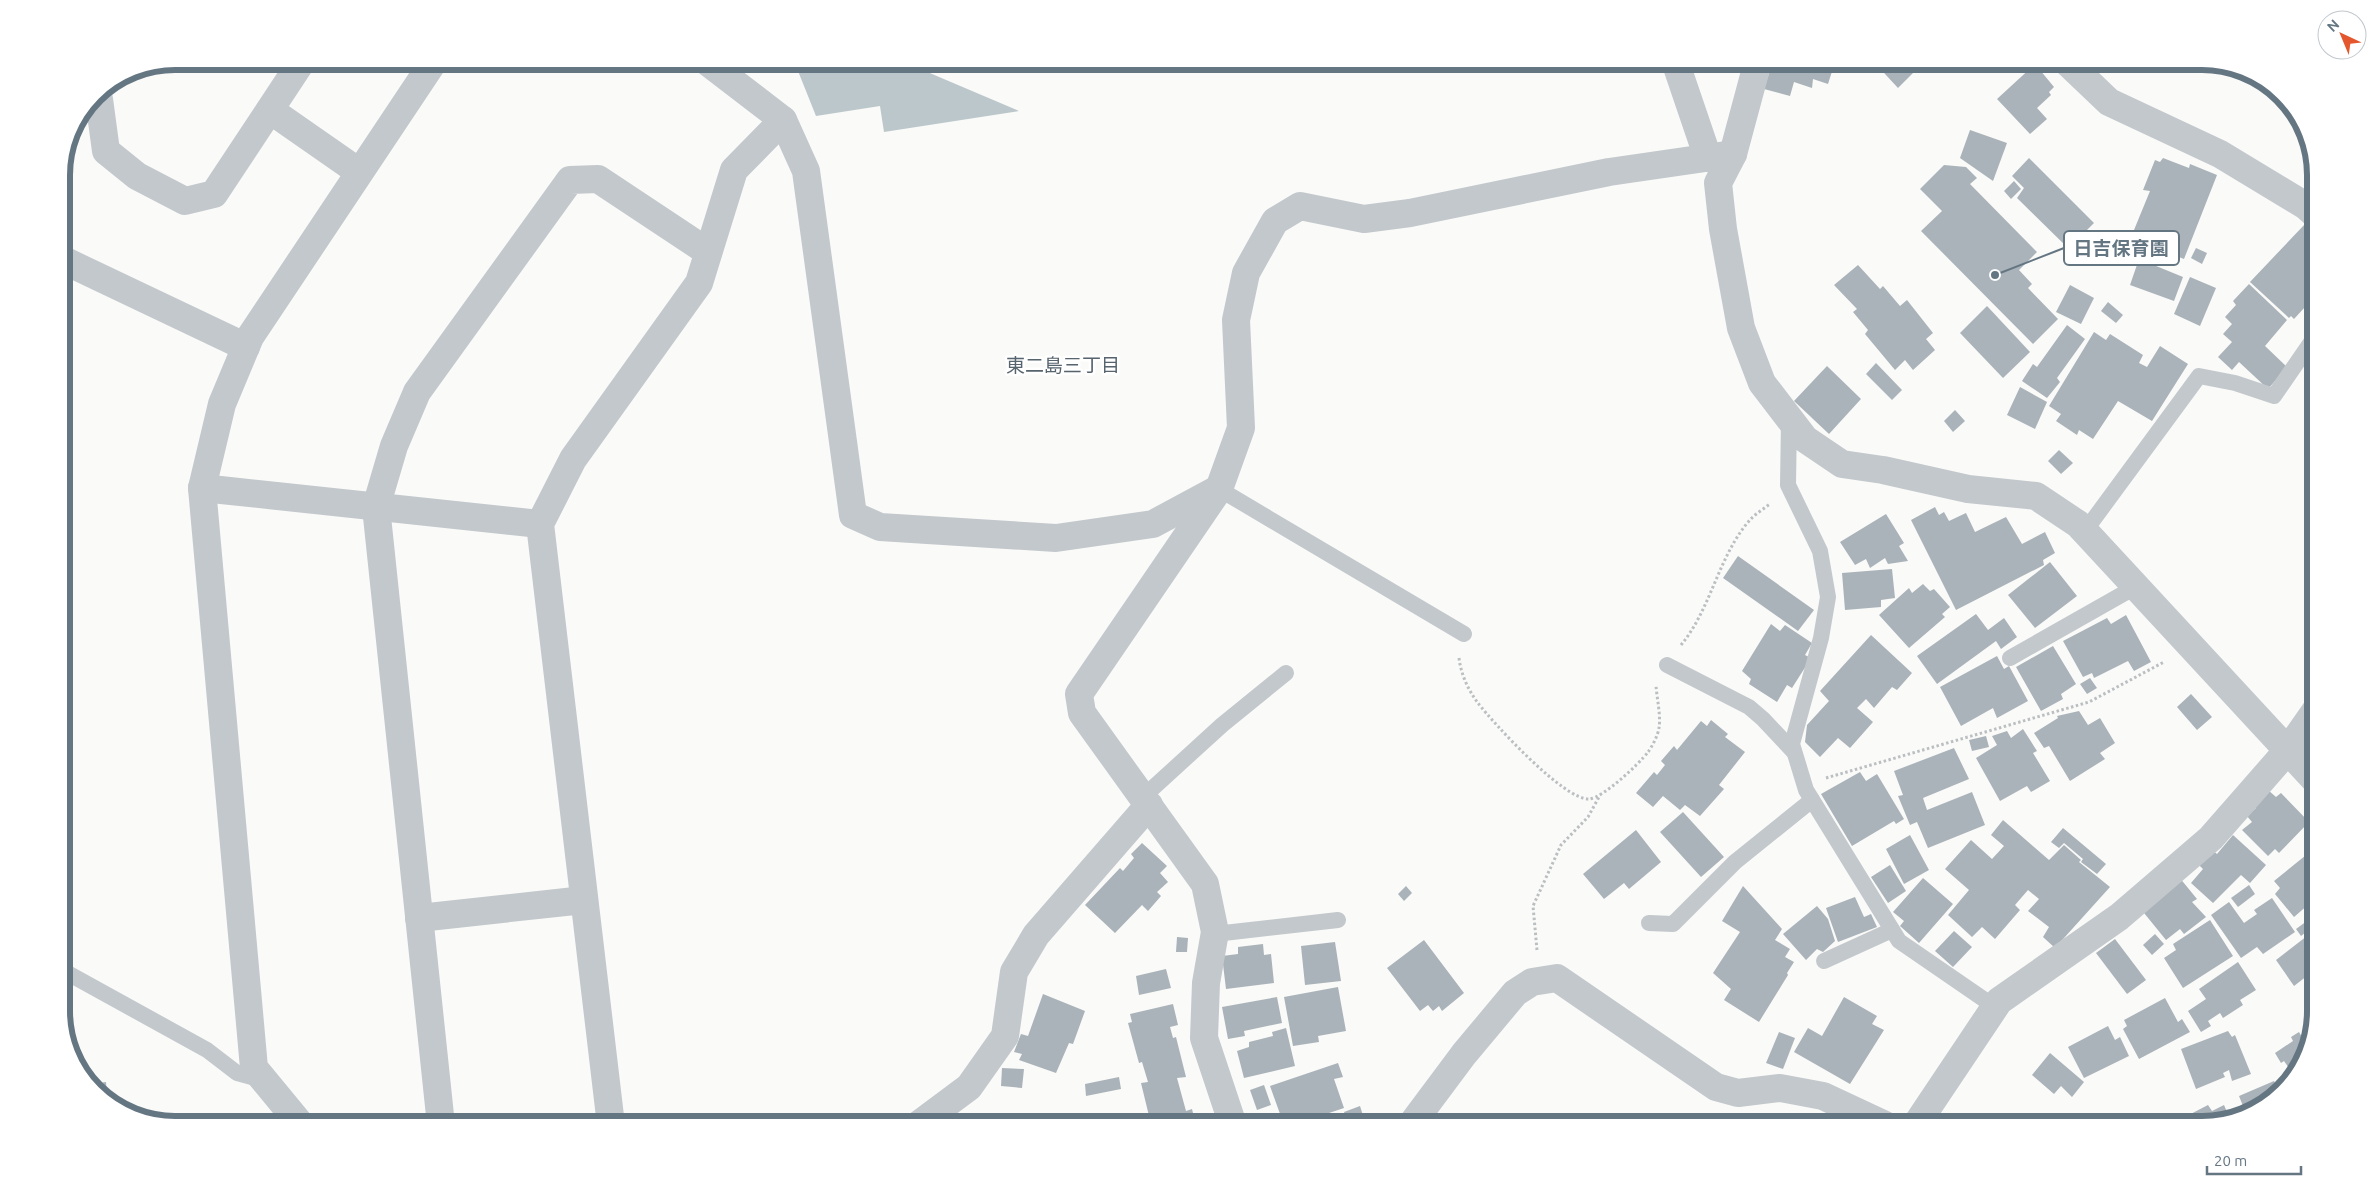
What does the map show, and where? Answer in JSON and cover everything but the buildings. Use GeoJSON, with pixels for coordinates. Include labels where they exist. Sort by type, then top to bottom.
{"type":"FeatureCollection","features":[{"type":"Feature","properties":{"kind":"street"},"geometry":{"type":"LineString","coordinates":[[99,103],[106,152],[137,176],[185,201],[214,194],[296,70]]}},
{"type":"Feature","properties":{"kind":"street"},"geometry":{"type":"LineString","coordinates":[[294,1116],[254,1068],[202,488],[222,404],[250,337],[428,70]]}},
{"type":"Feature","properties":{"kind":"street"},"geometry":{"type":"LineString","coordinates":[[735,70],[783,120],[806,171],[853,515],[880,528],[1056,538],[1153,524],[1219,489]]}},
{"type":"Feature","properties":{"kind":"street"},"geometry":{"type":"LineString","coordinates":[[1679,70],[1720,156]]}},
{"type":"Feature","properties":{"kind":"street"},"geometry":{"type":"LineString","coordinates":[[1754,70],[1720,156],[1718,183],[1723,230],[1741,328],[1762,382],[1805,439],[1842,464],[1883,470],[1968,489],[2036,496],[2078,524],[2085,531],[2307,771]]}},
{"type":"Feature","properties":{"kind":"street"},"geometry":{"type":"LineString","coordinates":[[2075,70],[2109,102],[2220,154],[2307,207]]}},
{"type":"Feature","properties":{"kind":"street"},"geometry":{"type":"LineString","coordinates":[[270,110],[359,172]]}},
{"type":"Feature","properties":{"kind":"street"},"geometry":{"type":"LineString","coordinates":[[610,1116],[540,524],[573,459],[699,283],[734,170],[783,120]]}},
{"type":"Feature","properties":{"kind":"street"},"geometry":{"type":"LineString","coordinates":[[1230,1116],[1204,1038],[1206,982],[1215,934],[1205,884],[1082,713],[1079,694],[1219,489],[1241,428],[1236,320],[1246,273],[1275,221],[1300,206],[1364,219],[1410,213],[1609,172],[1720,156]]}},
{"type":"Feature","properties":{"kind":"street"},"geometry":{"type":"LineString","coordinates":[[440,1116],[376,507],[394,446],[416,392],[570,180],[598,178],[708,252]]}},
{"type":"Feature","properties":{"kind":"street"},"geometry":{"type":"LineString","coordinates":[[70,263],[246,347]]}},
{"type":"Feature","properties":{"kind":"street"},"geometry":{"type":"LineString","coordinates":[[202,488],[540,524]]}},
{"type":"Feature","properties":{"kind":"street"},"geometry":{"type":"LineString","coordinates":[[1922,1116],[1999,1001],[2120,917],[2211,838],[2288,750],[2307,723]]}},
{"type":"Feature","properties":{"kind":"street"},"geometry":{"type":"LineString","coordinates":[[932,1116],[968,1087],[1005,1036],[1014,972],[1036,935],[1146,801]]}},
{"type":"Feature","properties":{"kind":"street"},"geometry":{"type":"LineString","coordinates":[[419,918],[584,900]]}},
{"type":"Feature","properties":{"kind":"street"},"geometry":{"type":"LineString","coordinates":[[1418,1116],[1464,1054],[1515,993],[1532,982],[1557,978],[1716,1086],[1738,1093],[1780,1088],[1823,1096],[1866,1116]]}},
{"type":"Feature","properties":{"kind":"lane"},"geometry":{"type":"LineString","coordinates":[[2085,531],[2199,376],[2235,383],[2274,396],[2307,348]]}},
{"type":"Feature","properties":{"kind":"lane"},"geometry":{"type":"LineString","coordinates":[[1789,418],[1788,485],[1820,551],[1828,596],[1821,638],[1792,744],[1804,785],[1892,930],[1905,947],[1995,1008]]}},
{"type":"Feature","properties":{"kind":"lane"},"geometry":{"type":"LineString","coordinates":[[1219,489],[1464,634]]}},
{"type":"Feature","properties":{"kind":"lane"},"geometry":{"type":"LineString","coordinates":[[2010,658],[2137,586]]}},
{"type":"Feature","properties":{"kind":"lane"},"geometry":{"type":"LineString","coordinates":[[1667,664],[1749,707],[1794,752]]}},
{"type":"Feature","properties":{"kind":"lane"},"geometry":{"type":"LineString","coordinates":[[1146,801],[1222,725],[1286,673]]}},
{"type":"Feature","properties":{"kind":"lane"},"geometry":{"type":"LineString","coordinates":[[1649,923],[1673,924],[1736,862],[1812,800]]}},
{"type":"Feature","properties":{"kind":"lane"},"geometry":{"type":"LineString","coordinates":[[1215,934],[1338,920]]}},
{"type":"Feature","properties":{"kind":"lane"},"geometry":{"type":"LineString","coordinates":[[1824,961],[1892,930]]}},
{"type":"Feature","properties":{"kind":"lane"},"geometry":{"type":"LineString","coordinates":[[70,974],[206,1050],[237,1073],[264,1080]]}},
{"type":"Feature","properties":{"kind":"path"},"geometry":{"type":"LineString","coordinates":[[1540,981],[1534,906],[1561,845],[1588,817],[1599,796],[1649,752],[1659,728],[1656,684],[1667,664],[1689,635],[1712,592],[1731,548],[1749,520],[1771,503],[1788,480]]}},
{"type":"Feature","properties":{"kind":"path"},"geometry":{"type":"LineString","coordinates":[[1464,634],[1459,658],[1461,670],[1477,703],[1524,753],[1573,796],[1589,799],[1599,796]]}},
{"type":"Feature","properties":{"kind":"path"},"geometry":{"type":"LineString","coordinates":[[1804,785],[2089,702],[2167,660]]}},
{"type":"Feature","properties":{"kind":"shaded area"},"geometry":{"type":"Polygon","coordinates":[[[798,70],[924,70],[1019,111],[884,132],[880,106],[816,116],[798,70]]]}},
{"type":"Feature","properties":{"kind":"place","name":"日吉保育園"},"geometry":{"type":"Point","coordinates":[1995,275]}},
{"type":"Feature","properties":{"kind":"district","name":"東二島三丁目"},"geometry":{"type":"Point","coordinates":[1063,365]}}]}
